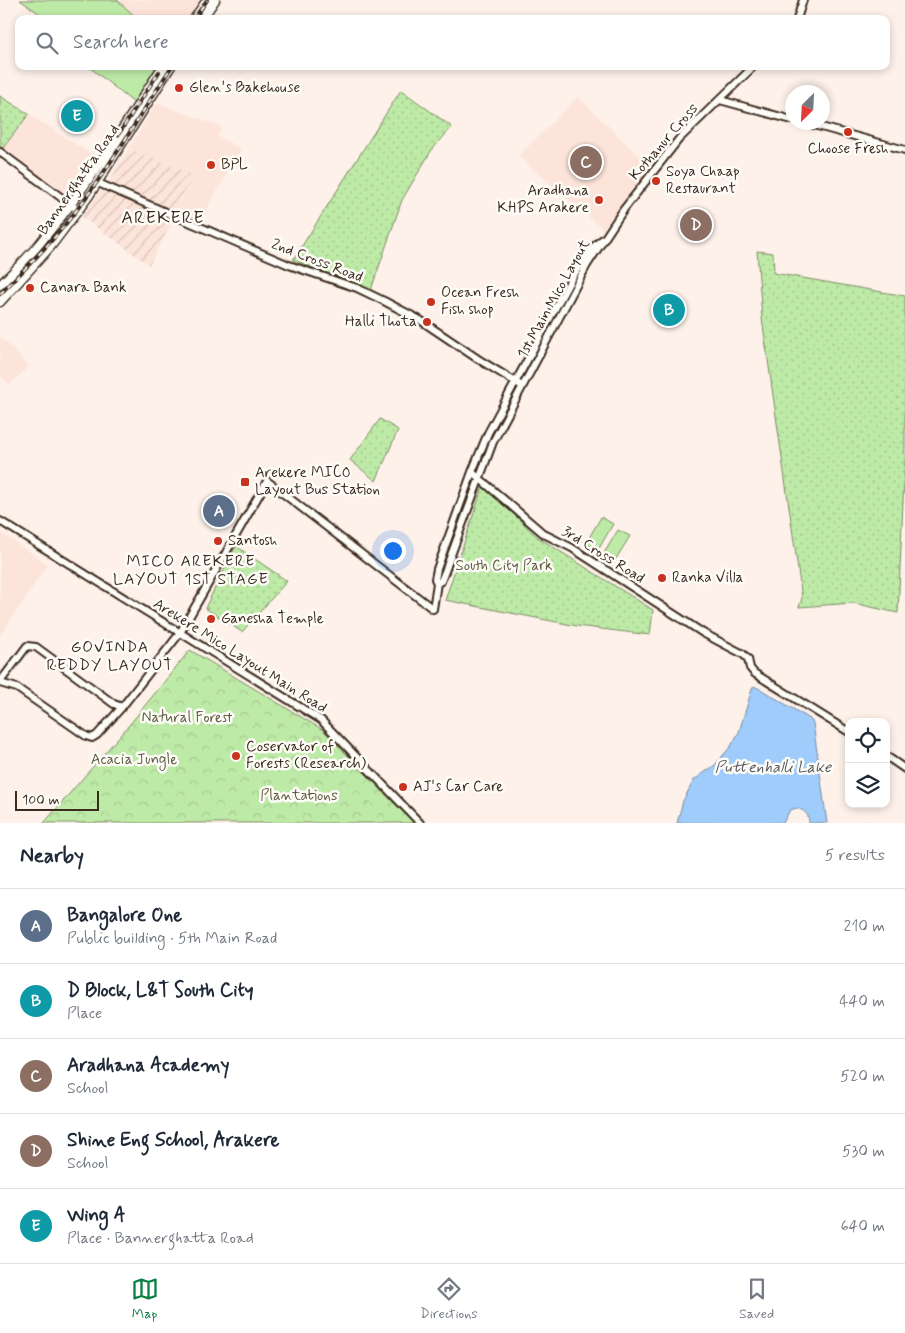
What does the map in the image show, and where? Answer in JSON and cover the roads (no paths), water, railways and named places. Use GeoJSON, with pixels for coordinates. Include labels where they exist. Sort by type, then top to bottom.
{"type":"FeatureCollection","features":[{"type":"Feature","properties":{"kind":"main road"},"geometry":{"type":"LineString","coordinates":[[197,15],[207,0]]}},
{"type":"Feature","properties":{"kind":"main road"},"geometry":{"type":"LineString","coordinates":[[205,15],[214,0]]}},
{"type":"Feature","properties":{"kind":"main road","name":"Bannerghatta Road"},"geometry":{"type":"LineString","coordinates":[[0,285],[43,240],[70,205],[94,172],[160,70]]}},
{"type":"Feature","properties":{"kind":"main road","name":"Bannerghatta Road"},"geometry":{"type":"LineString","coordinates":[[0,302],[51,246],[98,183],[169,70]]}},
{"type":"Feature","properties":{"kind":"street"},"geometry":{"type":"LineString","coordinates":[[797,15],[802,0]]}},
{"type":"Feature","properties":{"kind":"street"},"geometry":{"type":"LineString","coordinates":[[720,100],[750,70]]}},
{"type":"Feature","properties":{"kind":"street","name":"Kothanur Cross"},"geometry":{"type":"LineString","coordinates":[[603,239],[671,149],[720,100],[785,118]]}},
{"type":"Feature","properties":{"kind":"street"},"geometry":{"type":"LineString","coordinates":[[830,129],[905,150]]}},
{"type":"Feature","properties":{"kind":"street"},"geometry":{"type":"LineString","coordinates":[[0,152],[78,210]]}},
{"type":"Feature","properties":{"kind":"street","name":"2nd Cross Road"},"geometry":{"type":"LineString","coordinates":[[98,183],[288,265],[357,288],[420,320],[519,384]]}},
{"type":"Feature","properties":{"kind":"street","name":"1st Main Mico Layout"},"geometry":{"type":"LineString","coordinates":[[437,583],[441,581],[444,574],[493,442],[519,384],[571,280],[584,259],[603,239]]}},
{"type":"Feature","properties":{"kind":"street","name":"1st Main Mico Layout"},"geometry":{"type":"LineString","coordinates":[[180,632],[267,481],[432,609],[437,583],[435,579],[437,569],[472,472],[488,433],[519,384]]}},
{"type":"Feature","properties":{"kind":"street","name":"3rd Cross Road"},"geometry":{"type":"LineString","coordinates":[[472,472],[544,534],[572,548],[703,633],[740,652],[748,659],[750,668],[754,673],[845,730]]}},
{"type":"Feature","properties":{"kind":"street","name":"Arekere Mico Layout Main Road"},"geometry":{"type":"LineString","coordinates":[[0,521],[321,720],[420,823]]}},
{"type":"Feature","properties":{"kind":"street"},"geometry":{"type":"LineString","coordinates":[[122,707],[114,704],[36,647],[27,646],[0,683],[17,688],[86,736],[92,738],[97,735],[122,707],[180,632]]}},
{"type":"Feature","properties":{"kind":"street"},"geometry":{"type":"LineString","coordinates":[[890,759],[905,769]]}},
{"type":"Feature","properties":{"kind":"water","name":"Puttenhalli Lake"},"geometry":{"type":"Polygon","coordinates":[[[754,686],[810,719],[813,723],[827,823],[809,823],[806,813],[797,808],[790,810],[783,823],[677,823],[683,801],[694,780],[715,765],[731,746],[739,732],[754,686]]]}},
{"type":"Feature","properties":{"kind":"railway"},"geometry":{"type":"LineString","coordinates":[[197,15],[207,0]]}},
{"type":"Feature","properties":{"kind":"railway"},"geometry":{"type":"LineString","coordinates":[[0,294],[53,239],[85,199],[169,70]]}},
{"type":"Feature","properties":{"kind":"railway"},"geometry":{"type":"LineString","coordinates":[[118,135],[159,72]]}},
{"type":"Feature","properties":{"kind":"place","name":"Glen's Bakehouse"},"geometry":{"type":"Point","coordinates":[179,88]}},
{"type":"Feature","properties":{"kind":"place","name":"Wing A"},"geometry":{"type":"Point","coordinates":[77,116]}},
{"type":"Feature","properties":{"kind":"place","name":"Choose Fresh"},"geometry":{"type":"Point","coordinates":[848,132]}},
{"type":"Feature","properties":{"kind":"place","name":"Aradhana Academy"},"geometry":{"type":"Point","coordinates":[586,162]}},
{"type":"Feature","properties":{"kind":"place","name":"BPL"},"geometry":{"type":"Point","coordinates":[211,165]}},
{"type":"Feature","properties":{"kind":"place","name":"Soya Chaap Restaurant"},"geometry":{"type":"Point","coordinates":[656,181]}},
{"type":"Feature","properties":{"kind":"place","name":"Aradhana KHPS Arakere"},"geometry":{"type":"Point","coordinates":[599,200]}},
{"type":"Feature","properties":{"kind":"place","name":"Shine Eng School, Arakere"},"geometry":{"type":"Point","coordinates":[696,225]}},
{"type":"Feature","properties":{"kind":"place","name":"Canara Bank"},"geometry":{"type":"Point","coordinates":[30,288]}},
{"type":"Feature","properties":{"kind":"place","name":"Ocean Fresh Fish shop"},"geometry":{"type":"Point","coordinates":[431,302]}},
{"type":"Feature","properties":{"kind":"place","name":"D Block, L&T South City"},"geometry":{"type":"Point","coordinates":[669,310]}},
{"type":"Feature","properties":{"kind":"place","name":"Halli Thota"},"geometry":{"type":"Point","coordinates":[427,322]}},
{"type":"Feature","properties":{"kind":"place","name":"Arekere MICO Layout Bus Station"},"geometry":{"type":"Point","coordinates":[245,482]}},
{"type":"Feature","properties":{"kind":"place","name":"Bangalore One"},"geometry":{"type":"Point","coordinates":[219,511]}},
{"type":"Feature","properties":{"kind":"place","name":"Santosh"},"geometry":{"type":"Point","coordinates":[218,541]}},
{"type":"Feature","properties":{"kind":"place","name":"Ranka Villa"},"geometry":{"type":"Point","coordinates":[662,578]}},
{"type":"Feature","properties":{"kind":"place","name":"Ganesha Temple"},"geometry":{"type":"Point","coordinates":[211,619]}},
{"type":"Feature","properties":{"kind":"place","name":"Coservator of Forests (Research)"},"geometry":{"type":"Point","coordinates":[236,756]}},
{"type":"Feature","properties":{"kind":"place","name":"AJ's Car Care"},"geometry":{"type":"Point","coordinates":[403,787]}},
{"type":"Feature","properties":{"kind":"district","name":"AREKERE"},"geometry":{"type":"Point","coordinates":[163,218]}},
{"type":"Feature","properties":{"kind":"district","name":"MICO AREKERE LAYOUT 1ST STAGE"},"geometry":{"type":"Point","coordinates":[191,570]}},
{"type":"Feature","properties":{"kind":"district","name":"GOVINDA REDDY LAYOUT"},"geometry":{"type":"Point","coordinates":[110,656]}},
{"type":"Feature","properties":{"kind":"park label","name":"South City Park"},"geometry":{"type":"Point","coordinates":[504,566]}},
{"type":"Feature","properties":{"kind":"park label","name":"Natural Forest"},"geometry":{"type":"Point","coordinates":[187,718]}},
{"type":"Feature","properties":{"kind":"park label","name":"Acacia Jungle"},"geometry":{"type":"Point","coordinates":[134,760]}},
{"type":"Feature","properties":{"kind":"park label","name":"Plantations"},"geometry":{"type":"Point","coordinates":[299,796]}}]}
